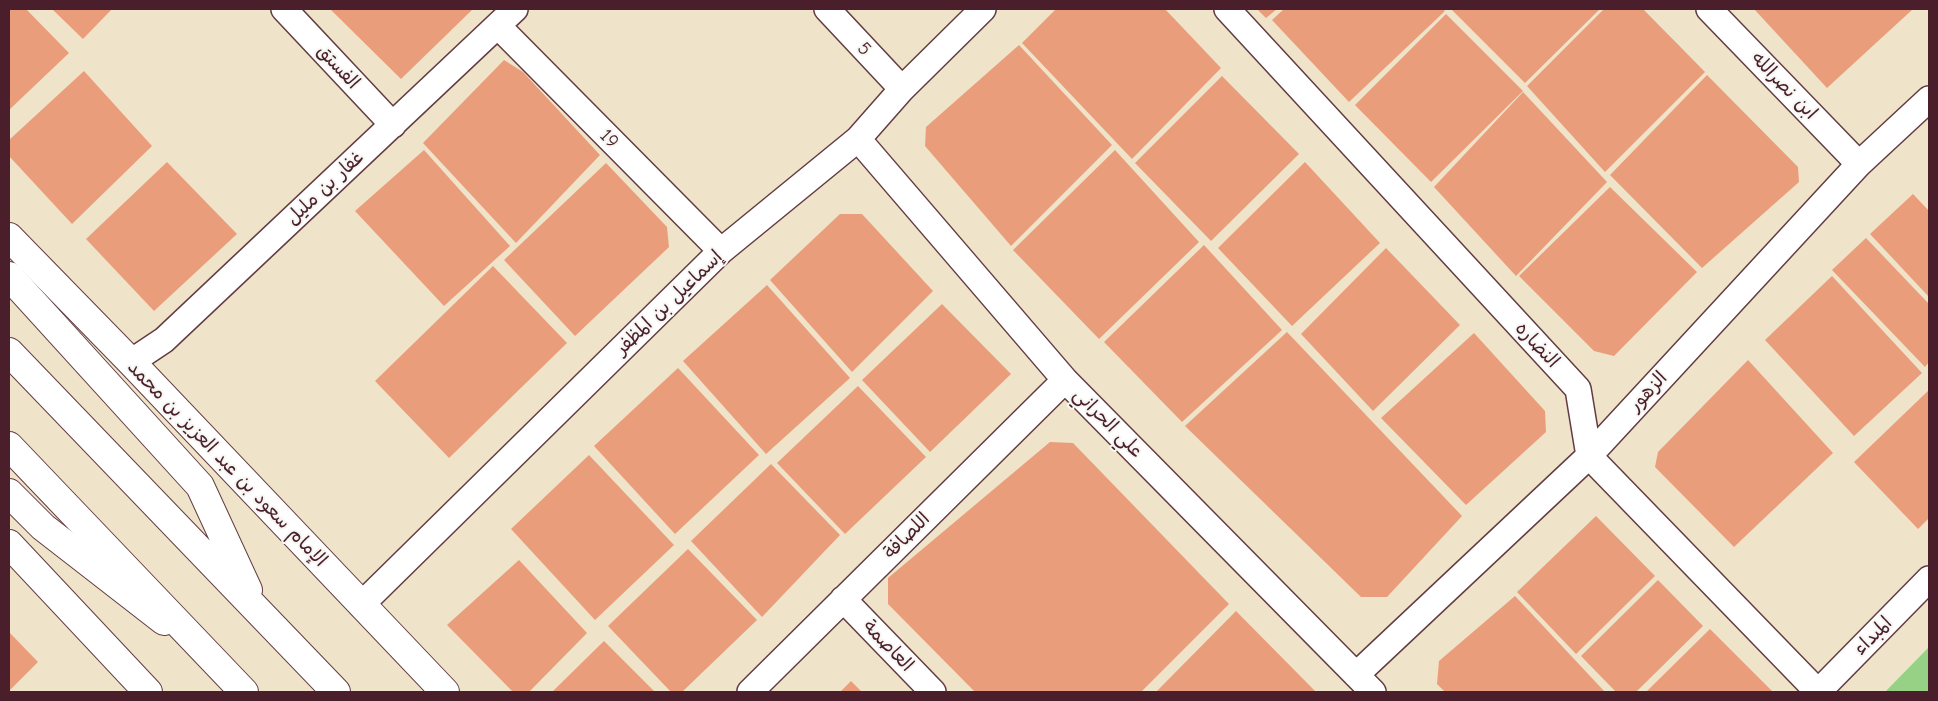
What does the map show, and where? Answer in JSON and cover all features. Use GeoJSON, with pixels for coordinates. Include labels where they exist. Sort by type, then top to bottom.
{"type":"FeatureCollection","features":[{"type":"Feature","properties":{"kind":"main road","name":"الإمام سعود بن عبد العزيز بن محمد"},"geometry":{"type":"LineString","coordinates":[[9,237],[131,362],[445,692]]}},
{"type":"Feature","properties":{"kind":"main road"},"geometry":{"type":"LineString","coordinates":[[9,276],[200,486],[256,610]]}},
{"type":"Feature","properties":{"kind":"main road"},"geometry":{"type":"LineString","coordinates":[[9,352],[336,692]]}},
{"type":"Feature","properties":{"kind":"main road"},"geometry":{"type":"LineString","coordinates":[[9,446],[244,692]]}},
{"type":"Feature","properties":{"kind":"main road"},"geometry":{"type":"LineString","coordinates":[[9,494],[44,527],[208,655]]}},
{"type":"Feature","properties":{"kind":"main road"},"geometry":{"type":"LineString","coordinates":[[9,544],[148,692]]}},
{"type":"Feature","properties":{"kind":"street","name":"الفستق"},"geometry":{"type":"LineString","coordinates":[[284,9],[393,125]]}},
{"type":"Feature","properties":{"kind":"street","name":"غفار بن مليل"},"geometry":{"type":"LineString","coordinates":[[131,362],[164,340],[515,9]]}},
{"type":"Feature","properties":{"kind":"street","name":"5"},"geometry":{"type":"LineString","coordinates":[[827,9],[902,89]]}},
{"type":"Feature","properties":{"kind":"street","name":"إسماعيل بن المظفر"},"geometry":{"type":"LineString","coordinates":[[361,605],[721,251],[858,139],[902,89],[983,9]]}},
{"type":"Feature","properties":{"kind":"street","name":"النضاره"},"geometry":{"type":"LineString","coordinates":[[1227,9],[1578,389],[1590,456]]}},
{"type":"Feature","properties":{"kind":"street","name":"ابن نصرالله"},"geometry":{"type":"LineString","coordinates":[[1708,9],[1858,164]]}},
{"type":"Feature","properties":{"kind":"street","name":"19"},"geometry":{"type":"LineString","coordinates":[[498,26],[721,251]]}},
{"type":"Feature","properties":{"kind":"street","name":"الزهور"},"geometry":{"type":"LineString","coordinates":[[1365,684],[1590,456],[1858,164],[1929,99]]}},
{"type":"Feature","properties":{"kind":"street","name":"علي الحراني"},"geometry":{"type":"LineString","coordinates":[[858,139],[1065,380],[1365,684]]}},
{"type":"Feature","properties":{"kind":"street","name":"اللصافة"},"geometry":{"type":"LineString","coordinates":[[750,692],[1065,380]]}},
{"type":"Feature","properties":{"kind":"street"},"geometry":{"type":"LineString","coordinates":[[1590,456],[1818,692]]}},
{"type":"Feature","properties":{"kind":"street","name":"المبداء"},"geometry":{"type":"LineString","coordinates":[[1818,692],[1929,579]]}},
{"type":"Feature","properties":{"kind":"street","name":"العاصمة"},"geometry":{"type":"LineString","coordinates":[[843,599],[933,692]]}},
{"type":"Feature","properties":{"kind":"green space"},"geometry":{"type":"Polygon","coordinates":[[[1929,647],[1929,692],[1885,692],[1929,647]]]}},
{"type":"Feature","properties":{"kind":"building"},"geometry":{"type":"Polygon","coordinates":[[[9,9],[26,9],[69,53],[9,110],[9,9]]]}},
{"type":"Feature","properties":{"kind":"building"},"geometry":{"type":"Polygon","coordinates":[[[52,9],[112,9],[83,39],[52,9]]]}},
{"type":"Feature","properties":{"kind":"building"},"geometry":{"type":"Polygon","coordinates":[[[330,9],[473,9],[401,79],[330,9]]]}},
{"type":"Feature","properties":{"kind":"building"},"geometry":{"type":"Polygon","coordinates":[[[1056,9],[1165,9],[1221,68],[1132,159],[1022,43],[1056,9]]]}},
{"type":"Feature","properties":{"kind":"building"},"geometry":{"type":"Polygon","coordinates":[[[1257,9],[1277,9],[1266,18],[1257,9]]]}},
{"type":"Feature","properties":{"kind":"building"},"geometry":{"type":"Polygon","coordinates":[[[1284,9],[1442,9],[1445,11],[1349,102],[1272,20],[1284,9]]]}},
{"type":"Feature","properties":{"kind":"building"},"geometry":{"type":"Polygon","coordinates":[[[1451,9],[1600,9],[1525,83],[1451,9]]]}},
{"type":"Feature","properties":{"kind":"building"},"geometry":{"type":"Polygon","coordinates":[[[1604,9],[1643,9],[1705,72],[1605,172],[1527,86],[1604,9]]]}},
{"type":"Feature","properties":{"kind":"building"},"geometry":{"type":"Polygon","coordinates":[[[1754,9],[1913,9],[1827,88],[1754,9]]]}},
{"type":"Feature","properties":{"kind":"building"},"geometry":{"type":"Polygon","coordinates":[[[1446,14],[1523,91],[1431,182],[1355,105],[1446,14]]]}},
{"type":"Feature","properties":{"kind":"building"},"geometry":{"type":"Polygon","coordinates":[[[1019,45],[1112,145],[1011,246],[925,146],[926,127],[1019,45]]]}},
{"type":"Feature","properties":{"kind":"building"},"geometry":{"type":"Polygon","coordinates":[[[504,60],[523,72],[600,155],[516,243],[423,143],[504,60]]]}},
{"type":"Feature","properties":{"kind":"building"},"geometry":{"type":"Polygon","coordinates":[[[84,71],[152,146],[72,224],[9,156],[9,140],[84,71]]]}},
{"type":"Feature","properties":{"kind":"building"},"geometry":{"type":"Polygon","coordinates":[[[1707,75],[1798,167],[1799,182],[1702,268],[1610,175],[1707,75]]]}},
{"type":"Feature","properties":{"kind":"building"},"geometry":{"type":"Polygon","coordinates":[[[1222,76],[1299,154],[1211,241],[1135,163],[1222,76]]]}},
{"type":"Feature","properties":{"kind":"building"},"geometry":{"type":"Polygon","coordinates":[[[1523,92],[1607,182],[1516,276],[1434,187],[1523,92]]]}},
{"type":"Feature","properties":{"kind":"building"},"geometry":{"type":"Polygon","coordinates":[[[424,150],[510,246],[444,306],[355,211],[424,150]]]}},
{"type":"Feature","properties":{"kind":"building"},"geometry":{"type":"Polygon","coordinates":[[[1115,150],[1199,242],[1099,339],[1013,250],[1115,150]]]}},
{"type":"Feature","properties":{"kind":"building"},"geometry":{"type":"Polygon","coordinates":[[[167,162],[237,234],[154,311],[86,239],[167,162]]]}},
{"type":"Feature","properties":{"kind":"building"},"geometry":{"type":"Polygon","coordinates":[[[1305,162],[1380,243],[1292,326],[1218,248],[1305,162]]]}},
{"type":"Feature","properties":{"kind":"building"},"geometry":{"type":"Polygon","coordinates":[[[606,163],[667,227],[669,247],[575,336],[504,260],[606,163]]]}},
{"type":"Feature","properties":{"kind":"building"},"geometry":{"type":"Polygon","coordinates":[[[1610,187],[1697,272],[1614,356],[1594,351],[1519,276],[1610,187]]]}},
{"type":"Feature","properties":{"kind":"building"},"geometry":{"type":"Polygon","coordinates":[[[1913,194],[1929,211],[1929,297],[1870,234],[1913,194]]]}},
{"type":"Feature","properties":{"kind":"building"},"geometry":{"type":"Polygon","coordinates":[[[840,214],[862,214],[933,291],[852,372],[770,280],[840,214]]]}},
{"type":"Feature","properties":{"kind":"building"},"geometry":{"type":"Polygon","coordinates":[[[1866,238],[1929,304],[1929,362],[1925,367],[1832,270],[1866,238]]]}},
{"type":"Feature","properties":{"kind":"building"},"geometry":{"type":"Polygon","coordinates":[[[1204,245],[1282,330],[1182,422],[1104,342],[1204,245]]]}},
{"type":"Feature","properties":{"kind":"building"},"geometry":{"type":"Polygon","coordinates":[[[1386,248],[1460,325],[1373,411],[1301,334],[1386,248]]]}},
{"type":"Feature","properties":{"kind":"building"},"geometry":{"type":"Polygon","coordinates":[[[493,266],[567,343],[449,458],[375,381],[493,266]]]}},
{"type":"Feature","properties":{"kind":"building"},"geometry":{"type":"Polygon","coordinates":[[[1832,276],[1922,373],[1854,436],[1765,340],[1832,276]]]}},
{"type":"Feature","properties":{"kind":"building"},"geometry":{"type":"Polygon","coordinates":[[[767,285],[850,378],[766,454],[683,361],[767,285]]]}},
{"type":"Feature","properties":{"kind":"building"},"geometry":{"type":"Polygon","coordinates":[[[942,304],[1011,374],[930,452],[862,380],[942,304]]]}},
{"type":"Feature","properties":{"kind":"building"},"geometry":{"type":"Polygon","coordinates":[[[1287,332],[1462,516],[1387,597],[1361,597],[1185,426],[1287,332]]]}},
{"type":"Feature","properties":{"kind":"building"},"geometry":{"type":"Polygon","coordinates":[[[1474,333],[1545,411],[1546,432],[1466,505],[1381,418],[1474,333]]]}},
{"type":"Feature","properties":{"kind":"building"},"geometry":{"type":"Polygon","coordinates":[[[1748,360],[1833,453],[1734,547],[1655,467],[1658,452],[1748,360]]]}},
{"type":"Feature","properties":{"kind":"building"},"geometry":{"type":"Polygon","coordinates":[[[678,368],[759,455],[675,534],[594,446],[678,368]]]}},
{"type":"Feature","properties":{"kind":"building"},"geometry":{"type":"Polygon","coordinates":[[[858,386],[926,457],[845,534],[777,463],[858,386]]]}},
{"type":"Feature","properties":{"kind":"building"},"geometry":{"type":"Polygon","coordinates":[[[1929,390],[1929,518],[1918,529],[1854,462],[1929,390]]]}},
{"type":"Feature","properties":{"kind":"building"},"geometry":{"type":"Polygon","coordinates":[[[1050,442],[1073,443],[1229,604],[1141,692],[975,692],[888,604],[888,578],[1050,442]]]}},
{"type":"Feature","properties":{"kind":"building"},"geometry":{"type":"Polygon","coordinates":[[[589,455],[674,545],[595,620],[511,529],[589,455]]]}},
{"type":"Feature","properties":{"kind":"building"},"geometry":{"type":"Polygon","coordinates":[[[771,464],[840,535],[762,617],[691,541],[771,464]]]}},
{"type":"Feature","properties":{"kind":"building"},"geometry":{"type":"Polygon","coordinates":[[[1596,516],[1655,576],[1576,654],[1517,592],[1596,516]]]}},
{"type":"Feature","properties":{"kind":"building"},"geometry":{"type":"Polygon","coordinates":[[[688,549],[757,620],[682,692],[671,692],[608,626],[688,549]]]}},
{"type":"Feature","properties":{"kind":"building"},"geometry":{"type":"Polygon","coordinates":[[[519,560],[587,633],[529,692],[513,692],[447,625],[519,560]]]}},
{"type":"Feature","properties":{"kind":"building"},"geometry":{"type":"Polygon","coordinates":[[[1658,580],[1703,626],[1636,692],[1616,692],[1581,656],[1658,580]]]}},
{"type":"Feature","properties":{"kind":"building"},"geometry":{"type":"Polygon","coordinates":[[[1515,596],[1605,692],[1445,692],[1437,684],[1439,661],[1515,596]]]}},
{"type":"Feature","properties":{"kind":"building"},"geometry":{"type":"Polygon","coordinates":[[[1236,611],[1316,692],[1156,692],[1236,611]]]}},
{"type":"Feature","properties":{"kind":"building"},"geometry":{"type":"Polygon","coordinates":[[[1710,629],[1773,692],[1646,692],[1710,629]]]}},
{"type":"Feature","properties":{"kind":"building"},"geometry":{"type":"Polygon","coordinates":[[[9,632],[38,662],[9,691],[9,632]]]}},
{"type":"Feature","properties":{"kind":"building"},"geometry":{"type":"Polygon","coordinates":[[[604,641],[655,692],[552,692],[604,641]]]}},
{"type":"Feature","properties":{"kind":"building"},"geometry":{"type":"Polygon","coordinates":[[[851,681],[862,692],[840,692],[851,681]]]}}]}
